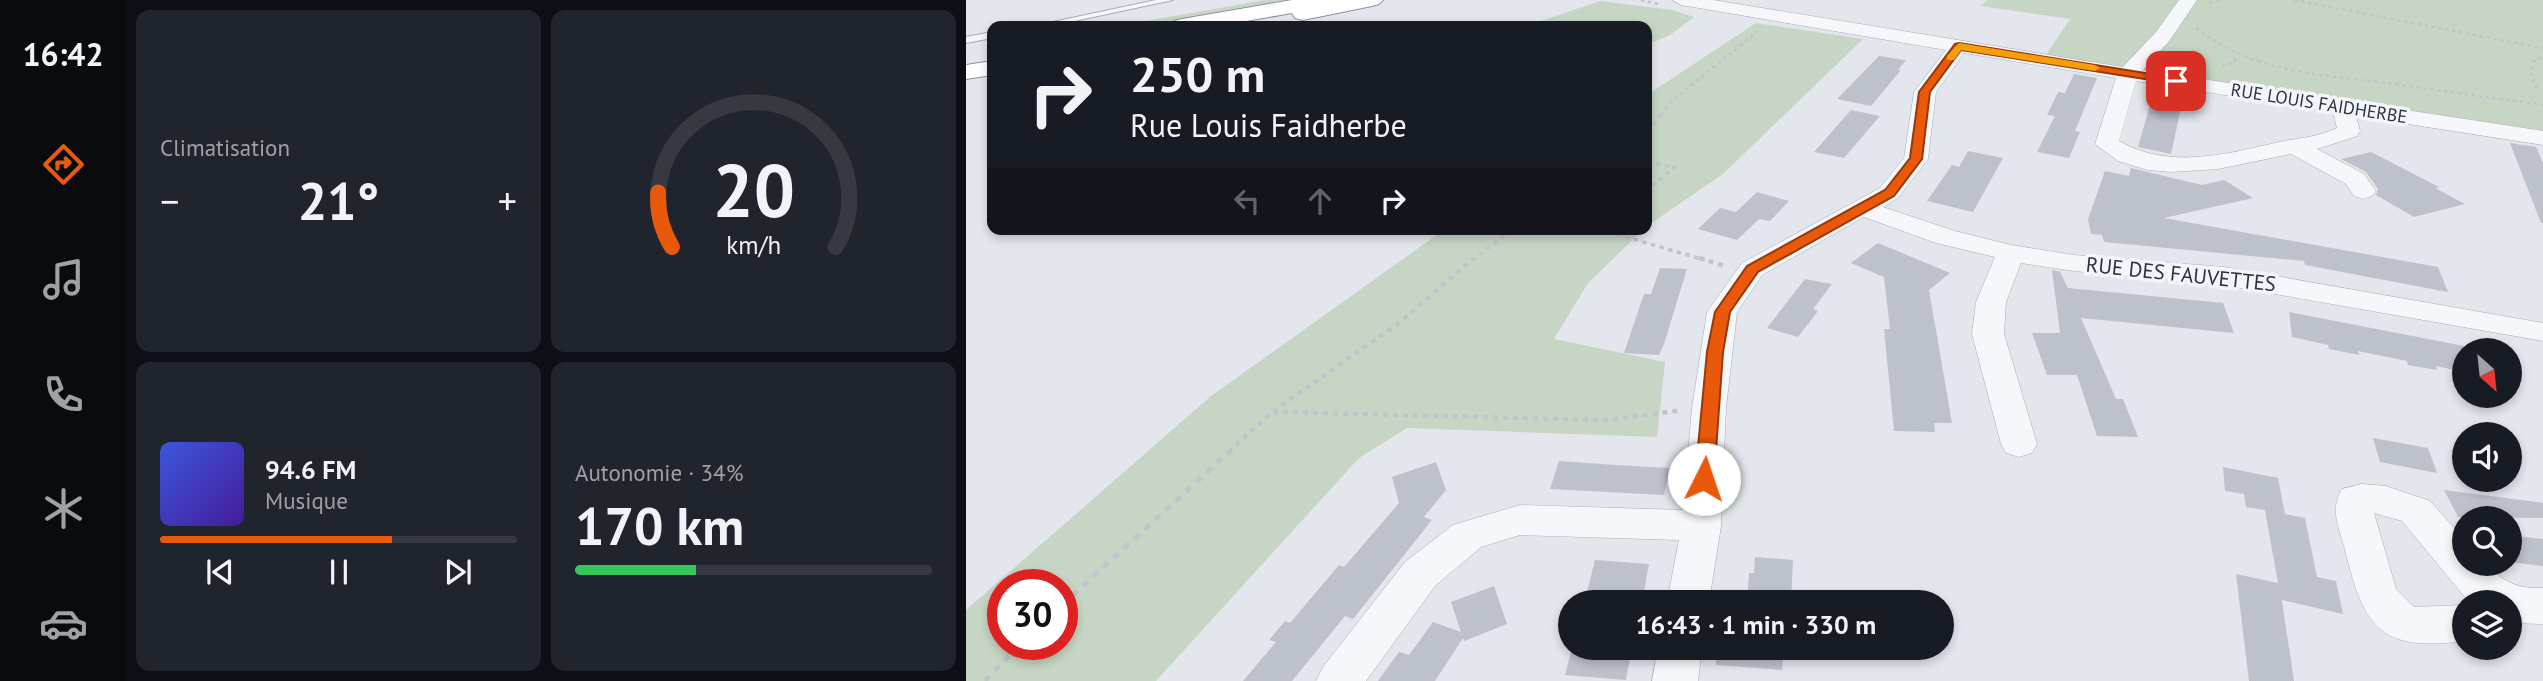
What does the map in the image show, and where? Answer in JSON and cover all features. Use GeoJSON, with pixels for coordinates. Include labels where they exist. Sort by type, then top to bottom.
{"type":"FeatureCollection","features":[{"type":"Feature","properties":{"kind":"highway"},"geometry":{"type":"LineString","coordinates":[[1210,21],[1328,0]]}},
{"type":"Feature","properties":{"kind":"highway"},"geometry":{"type":"LineString","coordinates":[[1256,21],[1372,0]]}},
{"type":"Feature","properties":{"kind":"highway"},"geometry":{"type":"LineString","coordinates":[[966,62],[987,59]]}},
{"type":"Feature","properties":{"kind":"highway"},"geometry":{"type":"LineString","coordinates":[[966,72],[987,69]]}},
{"type":"Feature","properties":{"kind":"street","name":"RUE LOUIS FAIDHERBE"},"geometry":{"type":"LineString","coordinates":[[1681,0],[2128,74],[2543,138]]}},
{"type":"Feature","properties":{"kind":"street"},"geometry":{"type":"LineString","coordinates":[[2198,2],[2128,74],[2107,144],[2120,154],[2174,166],[2201,166],[2339,137],[2349,131],[2343,107]]}},
{"type":"Feature","properties":{"kind":"street"},"geometry":{"type":"LineString","coordinates":[[1690,590],[1701,526],[1709,408],[1722,312],[1749,273],[1775,255],[1889,193],[1916,159],[1925,92],[1959,46]]}},
{"type":"Feature","properties":{"kind":"street"},"geometry":{"type":"LineString","coordinates":[[2295,146],[2355,179],[2363,191]]}},
{"type":"Feature","properties":{"kind":"street","name":"RUE DES FAUVETTES"},"geometry":{"type":"LineString","coordinates":[[1863,208],[1946,237],[2011,253],[2074,263],[2224,276],[2543,332]]}},
{"type":"Feature","properties":{"kind":"street"},"geometry":{"type":"LineString","coordinates":[[2011,253],[1991,302],[1988,334],[2019,444]]}},
{"type":"Feature","properties":{"kind":"street"},"geometry":{"type":"LineString","coordinates":[[2452,624],[2423,628],[2404,623],[2391,614],[2375,589],[2353,505],[2355,499],[2364,497],[2416,511],[2479,584],[2489,590]]}},
{"type":"Feature","properties":{"kind":"street"},"geometry":{"type":"LineString","coordinates":[[1339,681],[1420,574],[1467,536],[1520,520],[1701,526]]}},
{"type":"Feature","properties":{"kind":"street"},"geometry":{"type":"LineString","coordinates":[[1675,681],[1678,660]]}},
{"type":"Feature","properties":{"kind":"lane"},"geometry":{"type":"LineString","coordinates":[[1064,21],[1169,0]]}},
{"type":"Feature","properties":{"kind":"lane"},"geometry":{"type":"LineString","coordinates":[[966,40],[987,36]]}},
{"type":"Feature","properties":{"kind":"path"},"geometry":{"type":"LineString","coordinates":[[2198,2],[2221,0]]}},
{"type":"Feature","properties":{"kind":"path"},"geometry":{"type":"LineString","coordinates":[[2294,0],[2543,48]]}},
{"type":"Feature","properties":{"kind":"path"},"geometry":{"type":"LineString","coordinates":[[2193,22],[2202,34],[2228,50],[2287,68],[2543,105]]}},
{"type":"Feature","properties":{"kind":"path"},"geometry":{"type":"LineString","coordinates":[[1652,126],[1673,100],[1764,27]]}},
{"type":"Feature","properties":{"kind":"path"},"geometry":{"type":"LineString","coordinates":[[2537,89],[2531,74],[2534,61],[2543,57]]}},
{"type":"Feature","properties":{"kind":"path"},"geometry":{"type":"LineString","coordinates":[[1652,163],[1675,167],[1652,186]]}},
{"type":"Feature","properties":{"kind":"path"},"geometry":{"type":"LineString","coordinates":[[1078,590],[1272,412],[1399,323],[1487,247],[1505,235]]}},
{"type":"Feature","properties":{"kind":"path"},"geometry":{"type":"LineString","coordinates":[[1619,235],[1749,273]]}},
{"type":"Feature","properties":{"kind":"path"},"geometry":{"type":"LineString","coordinates":[[1272,412],[1605,420],[1709,408]]}},
{"type":"Feature","properties":{"kind":"path"},"geometry":{"type":"LineString","coordinates":[[985,681],[1005,660]]}},
{"type":"Feature","properties":{"kind":"green space"},"geometry":{"type":"Polygon","coordinates":[[[1266,0],[1299,0],[1179,21],[1145,21],[1266,0]]]}},
{"type":"Feature","properties":{"kind":"green space"},"geometry":{"type":"Polygon","coordinates":[[[1987,0],[2543,0],[2543,138],[2044,58],[2070,19],[1981,6],[1987,0]]]}},
{"type":"Feature","properties":{"kind":"green space"},"geometry":{"type":"Polygon","coordinates":[[[1600,1],[1673,10],[1694,17],[1670,35],[1652,43],[1652,21],[1541,21],[1600,1]]]}},
{"type":"Feature","properties":{"kind":"green space"},"geometry":{"type":"Polygon","coordinates":[[[1756,23],[1863,39],[1723,174],[1652,223],[1652,92],[1756,23]]]}},
{"type":"Feature","properties":{"kind":"green space"},"geometry":{"type":"Polygon","coordinates":[[[1437,235],[1638,235],[1588,283],[1554,339],[1665,362],[1657,437],[1407,428],[1359,458],[1156,681],[966,681],[966,610],[987,592],[987,660],[1078,660],[1078,569],[1013,569],[1211,396],[1437,235]]]}},
{"type":"Feature","properties":{"kind":"building"},"geometry":{"type":"Polygon","coordinates":[[[1879,56],[1906,60],[1871,106],[1837,99],[1879,56]]]}},
{"type":"Feature","properties":{"kind":"building"},"geometry":{"type":"Polygon","coordinates":[[[2074,74],[2097,78],[2075,131],[2080,132],[2069,158],[2037,152],[2055,116],[2047,115],[2058,92],[2065,93],[2074,74]]]}},
{"type":"Feature","properties":{"kind":"building"},"geometry":{"type":"Polygon","coordinates":[[[2154,91],[2184,95],[2171,154],[2138,147],[2154,91]]]}},
{"type":"Feature","properties":{"kind":"building"},"geometry":{"type":"Polygon","coordinates":[[[1851,110],[1880,116],[1844,158],[1814,152],[1851,110]]]}},
{"type":"Feature","properties":{"kind":"building"},"geometry":{"type":"Polygon","coordinates":[[[2510,143],[2536,147],[2543,163],[2543,223],[2541,223],[2510,143]]]}},
{"type":"Feature","properties":{"kind":"building"},"geometry":{"type":"Polygon","coordinates":[[[1968,151],[2003,158],[1973,212],[1927,201],[1952,165],[1959,167],[1968,151]]]}},
{"type":"Feature","properties":{"kind":"building"},"geometry":{"type":"Polygon","coordinates":[[[2371,152],[2439,187],[2435,188],[2465,204],[2414,217],[2376,195],[2378,189],[2366,172],[2341,159],[2371,152]]]}},
{"type":"Feature","properties":{"kind":"building"},"geometry":{"type":"Polygon","coordinates":[[[2131,168],[2202,185],[2224,180],[2253,198],[2164,218],[2438,267],[2448,292],[2305,265],[2304,261],[2104,242],[2102,235],[2091,234],[2088,219],[2105,171],[2129,176],[2131,168]]]}},
{"type":"Feature","properties":{"kind":"building"},"geometry":{"type":"Polygon","coordinates":[[[1757,192],[1789,201],[1770,221],[1759,219],[1737,240],[1698,229],[1720,208],[1736,212],[1757,192]]]}},
{"type":"Feature","properties":{"kind":"building"},"geometry":{"type":"Polygon","coordinates":[[[1878,243],[1950,273],[1929,290],[1952,423],[1934,423],[1935,432],[1894,431],[1884,329],[1890,329],[1884,277],[1851,263],[1878,243]]]}},
{"type":"Feature","properties":{"kind":"building"},"geometry":{"type":"Polygon","coordinates":[[[1660,268],[1687,269],[1664,344],[1659,355],[1624,353],[1644,294],[1651,294],[1660,268]]]}},
{"type":"Feature","properties":{"kind":"building"},"geometry":{"type":"Polygon","coordinates":[[[2052,270],[2060,272],[2068,288],[2223,303],[2234,333],[2081,318],[2116,399],[2123,399],[2138,437],[2097,436],[2077,375],[2047,375],[2032,333],[2060,333],[2052,270]]]}},
{"type":"Feature","properties":{"kind":"building"},"geometry":{"type":"Polygon","coordinates":[[[1805,279],[1832,284],[1813,309],[1818,311],[1798,337],[1767,328],[1805,279]]]}},
{"type":"Feature","properties":{"kind":"building"},"geometry":{"type":"Polygon","coordinates":[[[2289,312],[2452,344],[2452,369],[2436,366],[2437,370],[2358,351],[2359,355],[2329,349],[2328,345],[2292,337],[2289,312]]]}},
{"type":"Feature","properties":{"kind":"building"},"geometry":{"type":"Polygon","coordinates":[[[2373,438],[2428,448],[2437,473],[2380,462],[2373,438]]]}},
{"type":"Feature","properties":{"kind":"building"},"geometry":{"type":"Polygon","coordinates":[[[1559,461],[1670,468],[1664,495],[1550,489],[1559,461]]]}},
{"type":"Feature","properties":{"kind":"building"},"geometry":{"type":"Polygon","coordinates":[[[1436,462],[1446,490],[1424,517],[1432,520],[1353,619],[1345,616],[1292,681],[1243,681],[1276,642],[1269,640],[1285,621],[1290,623],[1339,565],[1344,567],[1399,503],[1392,477],[1436,462]]]}},
{"type":"Feature","properties":{"kind":"building"},"geometry":{"type":"Polygon","coordinates":[[[2223,467],[2278,478],[2285,514],[2269,511],[2305,518],[2317,577],[2336,581],[2343,614],[2282,600],[2281,595],[2294,681],[2249,681],[2236,574],[2278,583],[2265,510],[2246,507],[2244,494],[2225,491],[2223,467]]]}},
{"type":"Feature","properties":{"kind":"building"},"geometry":{"type":"Polygon","coordinates":[[[2444,490],[2543,503],[2543,518],[2522,518],[2522,506],[2452,506],[2444,490]]]}},
{"type":"Feature","properties":{"kind":"building"},"geometry":{"type":"Polygon","coordinates":[[[2522,536],[2543,539],[2543,566],[2522,563],[2522,536]]]}},
{"type":"Feature","properties":{"kind":"building"},"geometry":{"type":"Polygon","coordinates":[[[1755,557],[1793,560],[1792,590],[1748,590],[1749,573],[1754,573],[1755,557]]]}},
{"type":"Feature","properties":{"kind":"building"},"geometry":{"type":"Polygon","coordinates":[[[1595,560],[1649,564],[1644,590],[1588,590],[1595,560]]]}},
{"type":"Feature","properties":{"kind":"building"},"geometry":{"type":"Polygon","coordinates":[[[1494,586],[1507,624],[1464,641],[1463,638],[1435,681],[1378,681],[1399,652],[1409,655],[1433,622],[1461,632],[1451,602],[1494,586]]]}},
{"type":"Feature","properties":{"kind":"building"},"geometry":{"type":"Polygon","coordinates":[[[1569,660],[1630,660],[1626,680],[1565,675],[1569,660]]]}},
{"type":"Feature","properties":{"kind":"building"},"geometry":{"type":"Polygon","coordinates":[[[1716,660],[1783,660],[1782,670],[1716,665],[1716,660]]]}},
{"type":"Feature","properties":{"kind":"slow traffic"},"geometry":{"type":"LineString","coordinates":[[1950,58],[1959,46],[2095,68]]}},
{"type":"Feature","properties":{"kind":"route"},"geometry":{"type":"LineString","coordinates":[[1704,479],[1715,352],[1722,312],[1752,269],[1889,193],[1916,159],[1925,92],[1959,46],[2176,81]]}}]}
